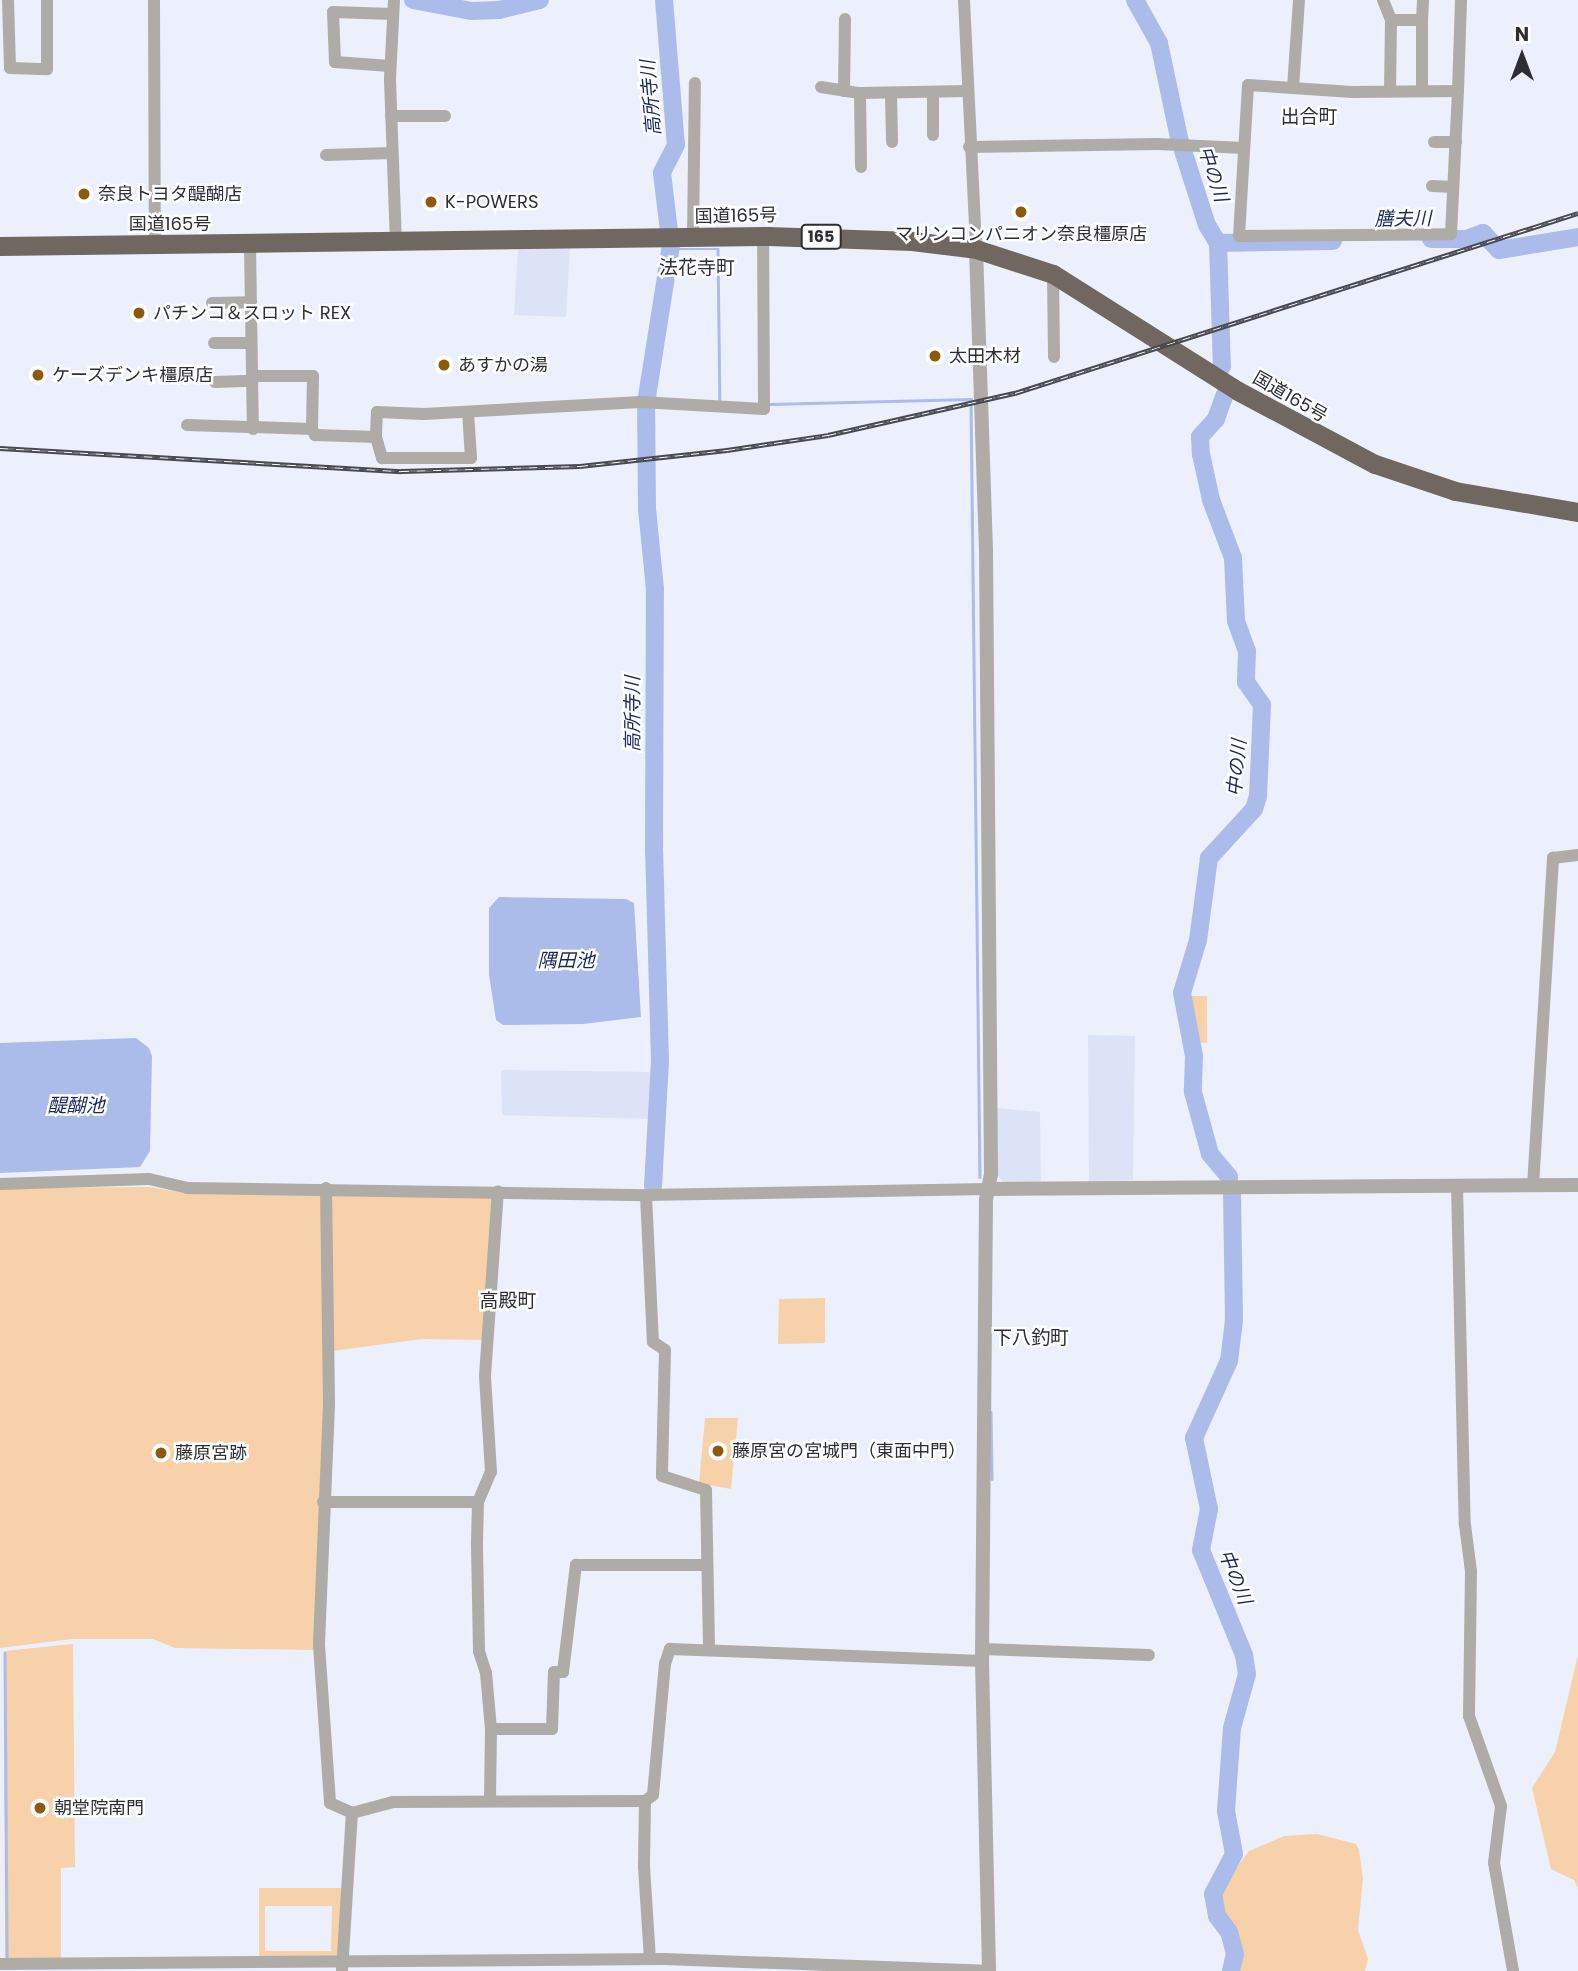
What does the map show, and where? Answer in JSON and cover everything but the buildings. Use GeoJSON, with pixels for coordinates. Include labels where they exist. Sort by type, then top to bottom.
{"type":"FeatureCollection","features":[{"type":"Feature","properties":{"kind":"highway","name":"国道165号"},"geometry":{"type":"LineString","coordinates":[[0,246],[250,245],[763,236],[912,241],[976,249],[1054,274],[1238,391],[1375,464],[1455,491],[1578,512]]}},
{"type":"Feature","properties":{"kind":"street"},"geometry":{"type":"LineString","coordinates":[[8,0],[10,68],[47,69],[47,0]]}},
{"type":"Feature","properties":{"kind":"street"},"geometry":{"type":"LineString","coordinates":[[154,0],[155,244]]}},
{"type":"Feature","properties":{"kind":"street"},"geometry":{"type":"LineString","coordinates":[[1293,88],[1299,0]]}},
{"type":"Feature","properties":{"kind":"street"},"geometry":{"type":"LineString","coordinates":[[1383,0],[1391,20],[1390,91]]}},
{"type":"Feature","properties":{"kind":"street"},"geometry":{"type":"LineString","coordinates":[[1422,90],[1423,0]]}},
{"type":"Feature","properties":{"kind":"street"},"geometry":{"type":"LineString","coordinates":[[1458,91],[1248,85],[1239,236],[1451,234],[1456,142],[1458,91],[1461,0]]}},
{"type":"Feature","properties":{"kind":"street"},"geometry":{"type":"LineString","coordinates":[[0,1964],[423,1967],[650,1959],[987,1971],[983,1655],[988,1189],[986,551],[976,249],[964,2]]}},
{"type":"Feature","properties":{"kind":"street"},"geometry":{"type":"LineString","coordinates":[[390,66],[335,62],[333,12],[393,5],[390,66],[397,241]]}},
{"type":"Feature","properties":{"kind":"street"},"geometry":{"type":"LineString","coordinates":[[844,91],[845,19]]}},
{"type":"Feature","properties":{"kind":"street"},"geometry":{"type":"LineString","coordinates":[[1391,20],[1422,20]]}},
{"type":"Feature","properties":{"kind":"street"},"geometry":{"type":"LineString","coordinates":[[693,238],[695,83]]}},
{"type":"Feature","properties":{"kind":"street"},"geometry":{"type":"LineString","coordinates":[[821,87],[859,93],[967,91]]}},
{"type":"Feature","properties":{"kind":"street"},"geometry":{"type":"LineString","coordinates":[[933,92],[933,135]]}},
{"type":"Feature","properties":{"kind":"street"},"geometry":{"type":"LineString","coordinates":[[859,93],[860,167]]}},
{"type":"Feature","properties":{"kind":"street"},"geometry":{"type":"LineString","coordinates":[[891,93],[892,142]]}},
{"type":"Feature","properties":{"kind":"street"},"geometry":{"type":"LineString","coordinates":[[391,116],[445,116]]}},
{"type":"Feature","properties":{"kind":"street"},"geometry":{"type":"LineString","coordinates":[[1434,142],[1456,142]]}},
{"type":"Feature","properties":{"kind":"street"},"geometry":{"type":"LineString","coordinates":[[969,147],[1244,148]]}},
{"type":"Feature","properties":{"kind":"street"},"geometry":{"type":"LineString","coordinates":[[326,155],[392,153]]}},
{"type":"Feature","properties":{"kind":"street"},"geometry":{"type":"LineString","coordinates":[[1432,186],[1453,187]]}},
{"type":"Feature","properties":{"kind":"street"},"geometry":{"type":"LineString","coordinates":[[468,412],[471,458],[382,458],[376,437],[377,412],[468,412],[570,402],[764,409],[763,236]]}},
{"type":"Feature","properties":{"kind":"street"},"geometry":{"type":"LineString","coordinates":[[250,245],[253,429]]}},
{"type":"Feature","properties":{"kind":"street"},"geometry":{"type":"LineString","coordinates":[[1054,274],[1054,357]]}},
{"type":"Feature","properties":{"kind":"street"},"geometry":{"type":"LineString","coordinates":[[212,303],[251,302]]}},
{"type":"Feature","properties":{"kind":"street"},"geometry":{"type":"LineString","coordinates":[[214,343],[251,342]]}},
{"type":"Feature","properties":{"kind":"street"},"geometry":{"type":"LineString","coordinates":[[215,382],[313,376],[312,429],[316,435],[376,437]]}},
{"type":"Feature","properties":{"kind":"street"},"geometry":{"type":"LineString","coordinates":[[187,425],[312,429]]}},
{"type":"Feature","properties":{"kind":"street"},"geometry":{"type":"LineString","coordinates":[[1533,1185],[1553,858],[1578,856]]}},
{"type":"Feature","properties":{"kind":"street"},"geometry":{"type":"LineString","coordinates":[[0,1184],[149,1179],[187,1188],[326,1188],[646,1195],[988,1189],[1578,1185]]}},
{"type":"Feature","properties":{"kind":"street"},"geometry":{"type":"LineString","coordinates":[[1457,1185],[1465,1525],[1471,1571],[1469,1716],[1501,1806],[1494,1863],[1513,1971]]}},
{"type":"Feature","properties":{"kind":"street"},"geometry":{"type":"LineString","coordinates":[[326,1188],[329,1405],[319,1645],[330,1803],[352,1813],[393,1802],[645,1801],[653,1795],[665,1664],[670,1649],[1149,1655]]}},
{"type":"Feature","properties":{"kind":"street"},"geometry":{"type":"LineString","coordinates":[[490,1801],[491,1729],[480,1651],[478,1502],[491,1472],[485,1376],[498,1191]]}},
{"type":"Feature","properties":{"kind":"street"},"geometry":{"type":"LineString","coordinates":[[646,1195],[653,1342],[665,1350],[662,1476],[706,1490],[704,1565],[709,1649]]}},
{"type":"Feature","properties":{"kind":"street"},"geometry":{"type":"LineString","coordinates":[[323,1502],[478,1502]]}},
{"type":"Feature","properties":{"kind":"street"},"geometry":{"type":"LineString","coordinates":[[491,1729],[552,1729],[554,1672],[563,1672],[576,1565],[704,1565]]}},
{"type":"Feature","properties":{"kind":"street"},"geometry":{"type":"LineString","coordinates":[[645,1801],[644,1867],[650,1959]]}},
{"type":"Feature","properties":{"kind":"street"},"geometry":{"type":"LineString","coordinates":[[342,1967],[352,1813]]}},
{"type":"Feature","properties":{"kind":"shaded area"},"geometry":{"type":"Polygon","coordinates":[[[518,248],[570,248],[566,317],[514,315],[518,248]]]}},
{"type":"Feature","properties":{"kind":"shaded area"},"geometry":{"type":"Polygon","coordinates":[[[1187,996],[1207,996],[1207,1043],[1194,1043],[1187,996]]]}},
{"type":"Feature","properties":{"kind":"shaded area"},"geometry":{"type":"Polygon","coordinates":[[[1088,1035],[1135,1036],[1133,1180],[1089,1182],[1088,1035]]]}},
{"type":"Feature","properties":{"kind":"shaded area"},"geometry":{"type":"Polygon","coordinates":[[[501,1070],[652,1072],[650,1119],[502,1115],[501,1070]]]}},
{"type":"Feature","properties":{"kind":"shaded area"},"geometry":{"type":"Polygon","coordinates":[[[995,1108],[1040,1112],[1041,1183],[1004,1183],[997,1174],[995,1108]]]}},
{"type":"Feature","properties":{"kind":"shaded area","name":"藤原宮跡"},"geometry":{"type":"Polygon","coordinates":[[[150,1187],[184,1193],[490,1197],[494,1201],[484,1340],[421,1339],[326,1352],[316,1650],[175,1648],[153,1639],[72,1639],[0,1648],[0,1188],[150,1187]]]}},
{"type":"Feature","properties":{"kind":"shaded area"},"geometry":{"type":"Polygon","coordinates":[[[825,1298],[825,1343],[778,1344],[779,1299],[825,1298]]]}},
{"type":"Feature","properties":{"kind":"shaded area","name":"藤原宮の宮城門（東面中門）"},"geometry":{"type":"Polygon","coordinates":[[[705,1418],[738,1418],[731,1489],[699,1483],[705,1418]]]}},
{"type":"Feature","properties":{"kind":"shaded area","name":"朝堂院南門"},"geometry":{"type":"Polygon","coordinates":[[[73,1644],[75,1867],[61,1868],[61,1961],[5,1962],[4,1651],[73,1644]]]}},
{"type":"Feature","properties":{"kind":"shaded area"},"geometry":{"type":"Polygon","coordinates":[[[1578,1655],[1578,1889],[1574,1880],[1551,1869],[1532,1788],[1555,1752],[1578,1655]]]}},
{"type":"Feature","properties":{"kind":"shaded area"},"geometry":{"type":"Polygon","coordinates":[[[1317,1834],[1356,1844],[1359,1850],[1363,1878],[1358,1930],[1368,1959],[1365,1971],[1235,1971],[1238,1953],[1232,1929],[1217,1908],[1222,1887],[1249,1851],[1284,1836],[1317,1834]]]}},
{"type":"Feature","properties":{"kind":"shaded area"},"geometry":{"type":"Polygon","coordinates":[[[259,1888],[344,1888],[338,1960],[259,1960],[259,1888]],[[265,1906],[265,1951],[331,1951],[332,1906],[265,1906]]]}},
{"type":"Feature","properties":{"kind":"water","name":"隅田池"},"geometry":{"type":"Polygon","coordinates":[[[499,897],[626,899],[634,903],[641,1017],[583,1024],[503,1025],[496,1020],[489,975],[489,908],[499,897]]]}},
{"type":"Feature","properties":{"kind":"water","name":"醍醐池"},"geometry":{"type":"Polygon","coordinates":[[[136,1038],[149,1048],[152,1056],[150,1151],[140,1167],[0,1173],[0,1043],[136,1038]]]}},
{"type":"Feature","properties":{"kind":"waterway"},"geometry":{"type":"LineString","coordinates":[[413,0],[472,11],[499,10],[540,0]]}},
{"type":"Feature","properties":{"kind":"waterway","name":"高所寺川"},"geometry":{"type":"LineString","coordinates":[[664,0],[676,145],[662,173],[669,231]]}},
{"type":"Feature","properties":{"kind":"waterway","name":"中の川"},"geometry":{"type":"LineString","coordinates":[[1135,0],[1159,43],[1179,138],[1207,225],[1218,243],[1222,367]]}},
{"type":"Feature","properties":{"kind":"waterway","name":"膳夫川"},"geometry":{"type":"LineString","coordinates":[[1431,239],[1467,239],[1483,233],[1499,250],[1578,237]]}},
{"type":"Feature","properties":{"kind":"waterway","name":"膳夫川"},"geometry":{"type":"LineString","coordinates":[[1218,243],[1333,241]]}},
{"type":"Feature","properties":{"kind":"waterway","name":"高所寺川"},"geometry":{"type":"LineString","coordinates":[[653,1186],[660,1062],[654,852],[655,589],[647,509],[646,403],[671,245]]}},
{"type":"Feature","properties":{"kind":"waterway"},"geometry":{"type":"LineString","coordinates":[[670,249],[718,249],[720,403]]}},
{"type":"Feature","properties":{"kind":"waterway","name":"中の川"},"geometry":{"type":"LineString","coordinates":[[1225,394],[1216,419],[1200,437],[1201,454],[1211,500],[1233,558],[1236,621],[1247,651],[1246,682],[1262,705],[1258,796],[1254,809],[1209,858],[1198,940],[1182,993],[1194,1056],[1193,1092],[1210,1154],[1229,1177]]}},
{"type":"Feature","properties":{"kind":"waterway"},"geometry":{"type":"LineString","coordinates":[[770,404],[971,399],[980,1177]]}},
{"type":"Feature","properties":{"kind":"waterway","name":"中の川"},"geometry":{"type":"LineString","coordinates":[[1231,1971],[1235,1954],[1229,1932],[1217,1916],[1213,1894],[1234,1854],[1226,1811],[1232,1728],[1247,1674],[1244,1655],[1201,1550],[1209,1509],[1194,1438],[1229,1361],[1234,1320],[1232,1192]]}},
{"type":"Feature","properties":{"kind":"waterway"},"geometry":{"type":"LineString","coordinates":[[991,1412],[992,1479]]}},
{"type":"Feature","properties":{"kind":"waterway"},"geometry":{"type":"LineString","coordinates":[[5,1653],[7,1960]]}},
{"type":"Feature","properties":{"kind":"railway"},"geometry":{"type":"LineString","coordinates":[[0,448],[401,471],[580,466],[727,450],[828,435],[1015,393],[1578,213]]}},
{"type":"Feature","properties":{"kind":"place","name":"奈良トヨタ醍醐店"},"geometry":{"type":"Point","coordinates":[84,194]}},
{"type":"Feature","properties":{"kind":"place","name":"K-POWERS"},"geometry":{"type":"Point","coordinates":[431,202]}},
{"type":"Feature","properties":{"kind":"place","name":"マリンコンパニオン奈良橿原店"},"geometry":{"type":"Point","coordinates":[1021,212]}},
{"type":"Feature","properties":{"kind":"place","name":"パチンコ＆スロット REX"},"geometry":{"type":"Point","coordinates":[139,313]}},
{"type":"Feature","properties":{"kind":"place","name":"太田木材"},"geometry":{"type":"Point","coordinates":[935,356]}},
{"type":"Feature","properties":{"kind":"place","name":"あすかの湯"},"geometry":{"type":"Point","coordinates":[444,365]}},
{"type":"Feature","properties":{"kind":"place","name":"ケーズデンキ橿原店"},"geometry":{"type":"Point","coordinates":[38,375]}},
{"type":"Feature","properties":{"kind":"place","name":"藤原宮の宮城門（東面中門）"},"geometry":{"type":"Point","coordinates":[718,1451]}},
{"type":"Feature","properties":{"kind":"place","name":"藤原宮跡"},"geometry":{"type":"Point","coordinates":[161,1453]}},
{"type":"Feature","properties":{"kind":"place","name":"朝堂院南門"},"geometry":{"type":"Point","coordinates":[40,1808]}},
{"type":"Feature","properties":{"kind":"district","name":"出合町"},"geometry":{"type":"Point","coordinates":[1309,117]}},
{"type":"Feature","properties":{"kind":"district","name":"法花寺町"},"geometry":{"type":"Point","coordinates":[697,268]}},
{"type":"Feature","properties":{"kind":"district","name":"高殿町"},"geometry":{"type":"Point","coordinates":[508,1301]}},
{"type":"Feature","properties":{"kind":"district","name":"下八釣町"},"geometry":{"type":"Point","coordinates":[1031,1338]}}]}
